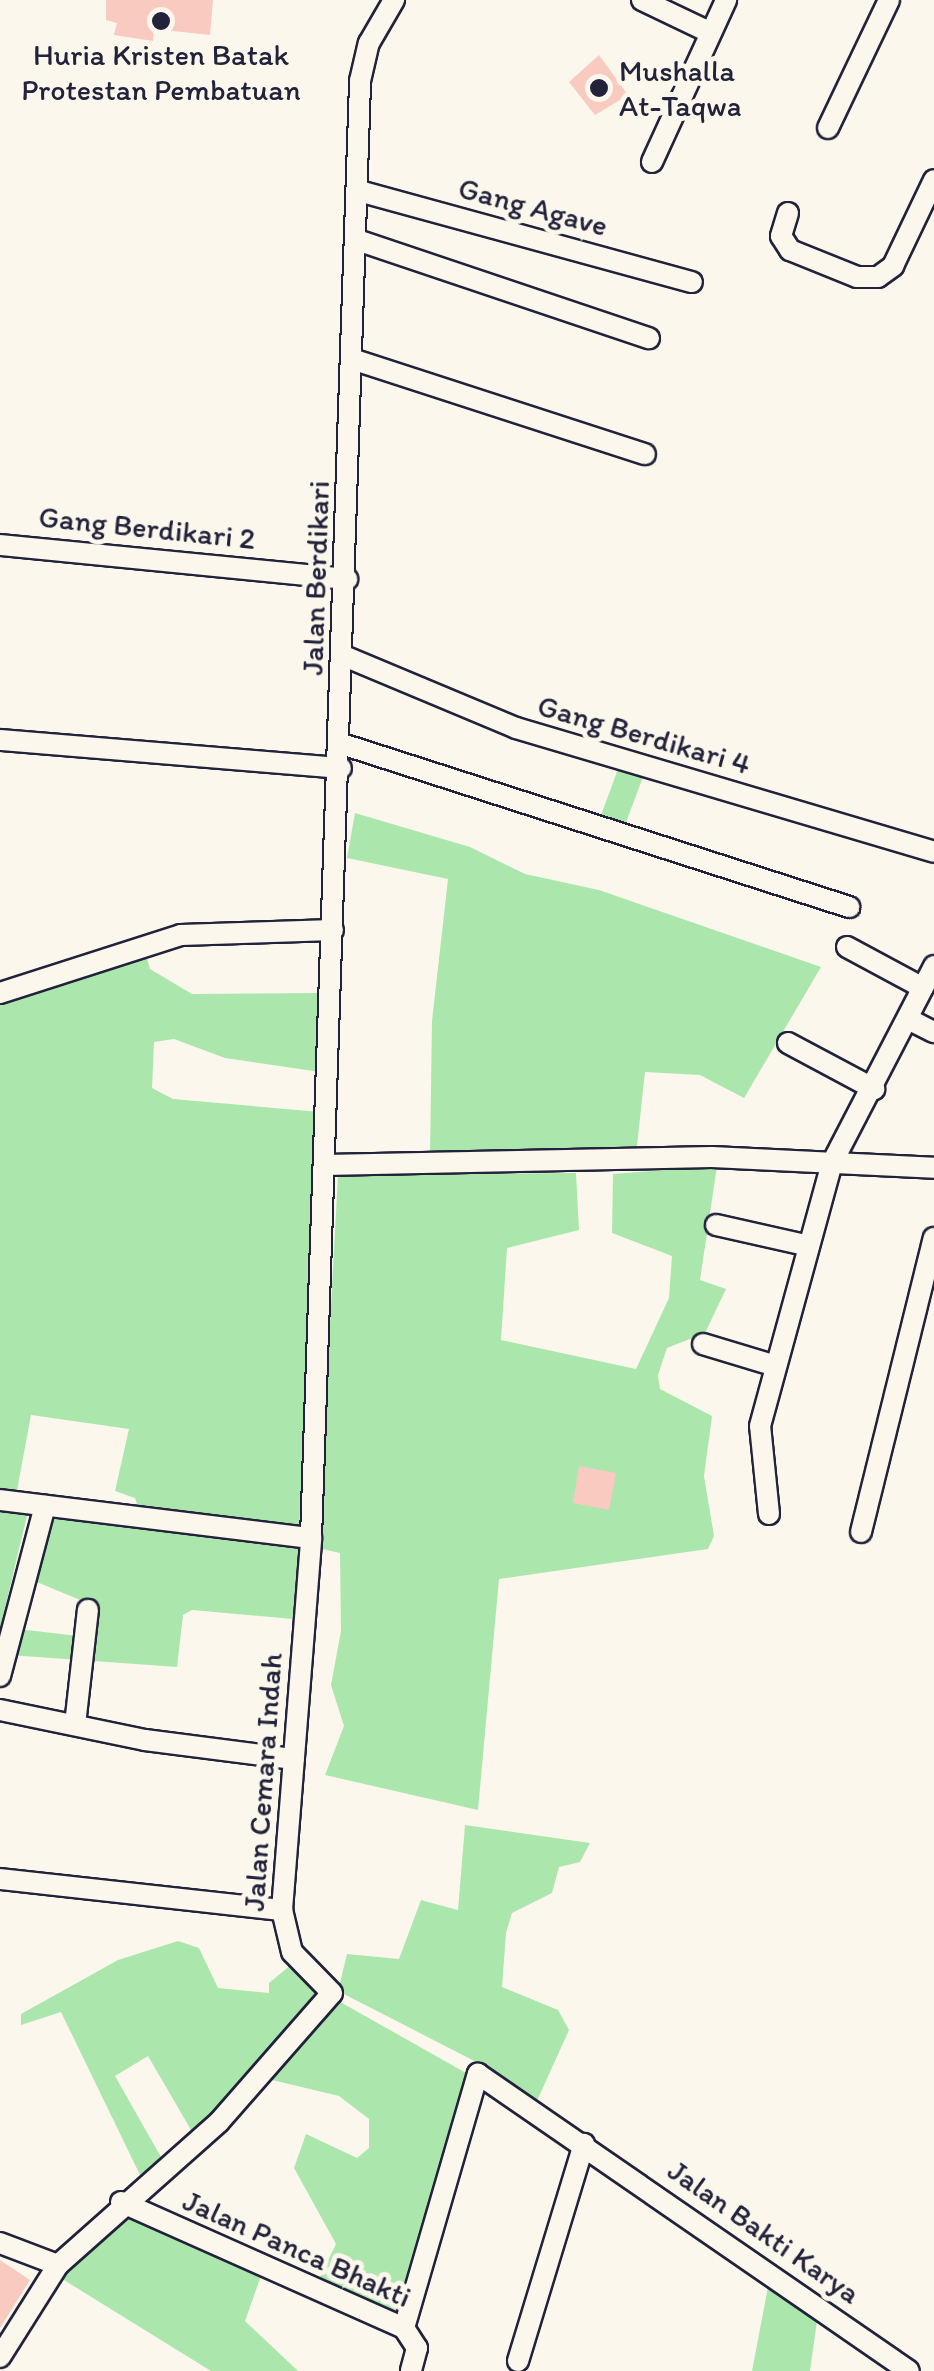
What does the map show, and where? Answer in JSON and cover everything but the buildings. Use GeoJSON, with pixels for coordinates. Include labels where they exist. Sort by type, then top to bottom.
{"type":"FeatureCollection","features":[{"type":"Feature","properties":{"kind":"street","name":"Jalan Berdikari"},"geometry":{"type":"LineString","coordinates":[[325,1165],[362,62],[394,0]]}},
{"type":"Feature","properties":{"kind":"street"},"geometry":{"type":"LineString","coordinates":[[642,0],[709,32]]}},
{"type":"Feature","properties":{"kind":"street"},"geometry":{"type":"LineString","coordinates":[[652,162],[726,0]]}},
{"type":"Feature","properties":{"kind":"street"},"geometry":{"type":"LineString","coordinates":[[828,128],[889,0]]}},
{"type":"Feature","properties":{"kind":"street"},"geometry":{"type":"LineString","coordinates":[[788,213],[781,236],[790,250],[857,277],[878,277],[893,266],[934,180]]}},
{"type":"Feature","properties":{"kind":"street","name":"Gang Agave"},"geometry":{"type":"LineString","coordinates":[[359,190],[692,282]]}},
{"type":"Feature","properties":{"kind":"street"},"geometry":{"type":"LineString","coordinates":[[357,240],[648,338]]}},
{"type":"Feature","properties":{"kind":"street"},"geometry":{"type":"LineString","coordinates":[[352,360],[646,454]]}},
{"type":"Feature","properties":{"kind":"street","name":"Gang Berdikari 2"},"geometry":{"type":"LineString","coordinates":[[0,545],[346,580]]}},
{"type":"Feature","properties":{"kind":"street","name":"Gang Berdikari 4"},"geometry":{"type":"LineString","coordinates":[[344,656],[516,728],[934,852]]}},
{"type":"Feature","properties":{"kind":"street"},"geometry":{"type":"LineString","coordinates":[[0,740],[341,768]]}},
{"type":"Feature","properties":{"kind":"street"},"geometry":{"type":"LineString","coordinates":[[342,744],[849,907]]}},
{"type":"Feature","properties":{"kind":"street"},"geometry":{"type":"LineString","coordinates":[[0,993],[181,935],[334,930]]}},
{"type":"Feature","properties":{"kind":"street"},"geometry":{"type":"LineString","coordinates":[[847,946],[923,988]]}},
{"type":"Feature","properties":{"kind":"street"},"geometry":{"type":"LineString","coordinates":[[768,1514],[760,1426],[832,1163],[874,1089],[934,966]]}},
{"type":"Feature","properties":{"kind":"street"},"geometry":{"type":"LineString","coordinates":[[908,1019],[934,1032]]}},
{"type":"Feature","properties":{"kind":"street"},"geometry":{"type":"LineString","coordinates":[[788,1043],[874,1089]]}},
{"type":"Feature","properties":{"kind":"street"},"geometry":{"type":"LineString","coordinates":[[325,1165],[832,1163],[934,1168]]}},
{"type":"Feature","properties":{"kind":"street","name":"Jalan Cemara Indah"},"geometry":{"type":"LineString","coordinates":[[0,2357],[58,2265],[121,2202],[219,2122],[331,2000],[328,1983],[287,1943],[282,1910],[311,1538],[325,1165]]}},
{"type":"Feature","properties":{"kind":"street"},"geometry":{"type":"LineString","coordinates":[[716,1225],[809,1246]]}},
{"type":"Feature","properties":{"kind":"street"},"geometry":{"type":"LineString","coordinates":[[861,1532],[934,1238]]}},
{"type":"Feature","properties":{"kind":"street"},"geometry":{"type":"LineString","coordinates":[[703,1344],[776,1366]]}},
{"type":"Feature","properties":{"kind":"street"},"geometry":{"type":"LineString","coordinates":[[0,1500],[311,1538]]}},
{"type":"Feature","properties":{"kind":"street"},"geometry":{"type":"LineString","coordinates":[[0,1676],[46,1506]]}},
{"type":"Feature","properties":{"kind":"street"},"geometry":{"type":"LineString","coordinates":[[75,1725],[88,1610]]}},
{"type":"Feature","properties":{"kind":"street"},"geometry":{"type":"LineString","coordinates":[[0,1710],[294,1759]]}},
{"type":"Feature","properties":{"kind":"street"},"geometry":{"type":"LineString","coordinates":[[0,1879],[282,1910]]}},
{"type":"Feature","properties":{"kind":"street","name":"Jalan Bakti Karya"},"geometry":{"type":"LineString","coordinates":[[404,2328],[478,2074],[909,2371]]}},
{"type":"Feature","properties":{"kind":"street"},"geometry":{"type":"LineString","coordinates":[[518,2362],[584,2144]]}},
{"type":"Feature","properties":{"kind":"street","name":"Jalan Panca Bhakti"},"geometry":{"type":"LineString","coordinates":[[121,2202],[404,2328],[417,2348],[411,2371]]}},
{"type":"Feature","properties":{"kind":"street"},"geometry":{"type":"LineString","coordinates":[[0,2243],[58,2265]]}},
{"type":"Feature","properties":{"kind":"green space"},"geometry":{"type":"Polygon","coordinates":[[[618,769],[643,777],[625,825],[600,818],[618,769]]]}},
{"type":"Feature","properties":{"kind":"green space"},"geometry":{"type":"Polygon","coordinates":[[[355,813],[470,847],[525,874],[599,890],[821,967],[744,1098],[700,1075],[645,1072],[636,1155],[430,1156],[432,1021],[448,879],[347,858],[355,813]]]}},
{"type":"Feature","properties":{"kind":"green space"},"geometry":{"type":"Polygon","coordinates":[[[144,948],[150,969],[192,994],[319,993],[320,1072],[225,1058],[174,1039],[154,1042],[152,1088],[173,1099],[320,1112],[299,1531],[140,1513],[135,1498],[115,1491],[129,1429],[31,1415],[16,1496],[0,1494],[0,1002],[144,948]]]}},
{"type":"Feature","properties":{"kind":"green space"},"geometry":{"type":"Polygon","coordinates":[[[717,1166],[700,1280],[726,1289],[705,1333],[667,1348],[658,1375],[660,1389],[712,1416],[704,1476],[714,1536],[708,1549],[499,1579],[478,1810],[325,1775],[344,1726],[331,1685],[341,1631],[340,1553],[318,1548],[338,1175],[576,1173],[579,1230],[507,1248],[501,1340],[636,1369],[669,1298],[672,1256],[612,1233],[613,1174],[717,1166]]]}},
{"type":"Feature","properties":{"kind":"green space"},"geometry":{"type":"Polygon","coordinates":[[[0,1500],[30,1503],[0,1629],[0,1500]]]}},
{"type":"Feature","properties":{"kind":"green space"},"geometry":{"type":"Polygon","coordinates":[[[54,1517],[300,1546],[293,1619],[192,1610],[183,1615],[177,1667],[9,1655],[18,1629],[78,1636],[85,1602],[32,1580],[54,1517]]]}},
{"type":"Feature","properties":{"kind":"green space"},"geometry":{"type":"Polygon","coordinates":[[[465,1825],[590,1843],[580,1862],[559,1867],[552,1893],[512,1913],[506,1933],[502,1987],[558,2010],[569,2030],[536,2103],[488,2068],[338,1991],[347,1954],[399,1959],[421,1900],[458,1910],[465,1825]]]}},
{"type":"Feature","properties":{"kind":"green space"},"geometry":{"type":"Polygon","coordinates":[[[178,1941],[199,1948],[218,1988],[269,1993],[269,1983],[292,1964],[316,1992],[233,2094],[191,2130],[148,2056],[115,2076],[161,2157],[141,2177],[61,2012],[21,2025],[21,2014],[118,1960],[178,1941]]]}},
{"type":"Feature","properties":{"kind":"green space"},"geometry":{"type":"Polygon","coordinates":[[[335,1999],[466,2073],[399,2314],[318,2281],[336,2244],[294,2168],[306,2134],[357,2158],[369,2148],[369,2119],[339,2096],[268,2079],[335,1999]]]}},
{"type":"Feature","properties":{"kind":"green space"},"geometry":{"type":"Polygon","coordinates":[[[123,2211],[262,2273],[245,2321],[298,2371],[211,2371],[59,2277],[123,2211]]]}},
{"type":"Feature","properties":{"kind":"green space"},"geometry":{"type":"Polygon","coordinates":[[[768,2287],[817,2321],[810,2371],[752,2371],[768,2287]]]}},
{"type":"Feature","properties":{"kind":"place","name":"Huria Kristen Batak Protestan Pembatuan"},"geometry":{"type":"Point","coordinates":[161,21]}},
{"type":"Feature","properties":{"kind":"place","name":"Mushalla At-Taqwa"},"geometry":{"type":"Point","coordinates":[599,88]}}]}
